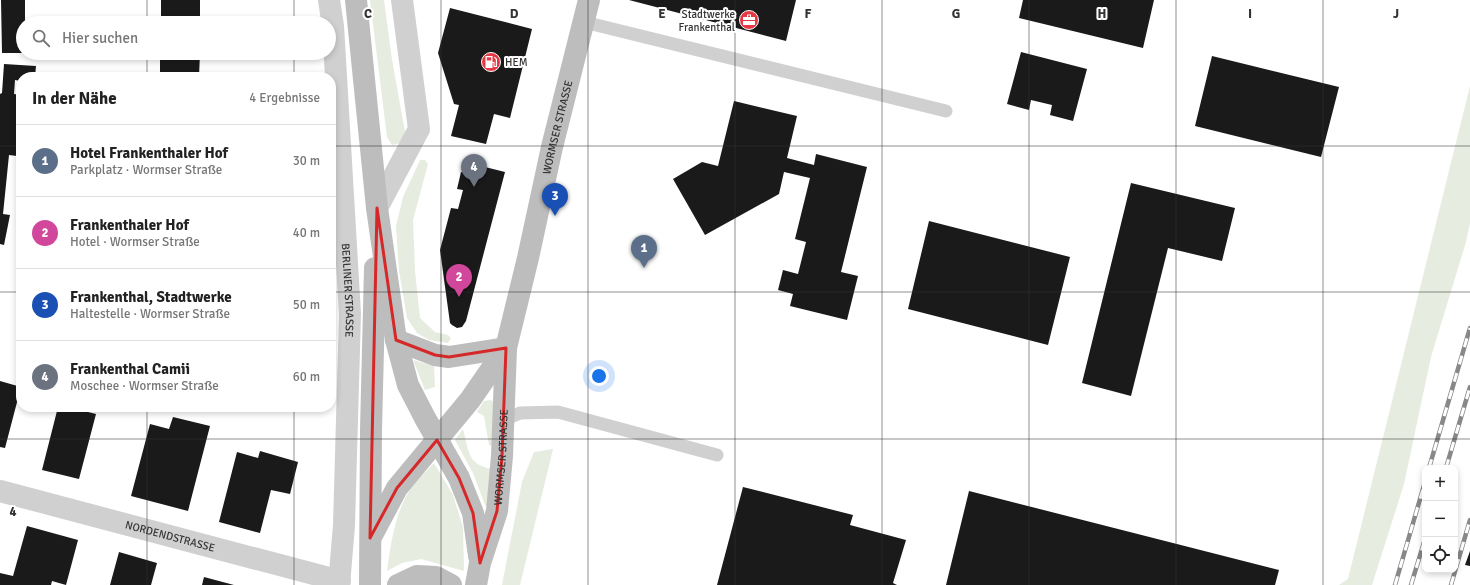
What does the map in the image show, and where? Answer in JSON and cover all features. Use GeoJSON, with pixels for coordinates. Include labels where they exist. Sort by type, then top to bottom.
{"type":"FeatureCollection","features":[{"type":"Feature","properties":{"kind":"main road"},"geometry":{"type":"LineString","coordinates":[[356,0],[377,208],[396,340],[435,355],[449,357],[506,348]]}},
{"type":"Feature","properties":{"kind":"main road","name":"WORMSER STRASSE"},"geometry":{"type":"LineString","coordinates":[[476,585],[480,563],[497,511],[504,420],[506,348],[528,258],[552,147],[589,0]]}},
{"type":"Feature","properties":{"kind":"main road"},"geometry":{"type":"LineString","coordinates":[[370,585],[371,430],[377,208]]}},
{"type":"Feature","properties":{"kind":"main road","name":"WORMSER STRASSE"},"geometry":{"type":"LineString","coordinates":[[396,340],[408,385],[459,478],[474,513],[480,563]]}},
{"type":"Feature","properties":{"kind":"main road","name":"WORMSER STRASSE"},"geometry":{"type":"LineString","coordinates":[[437,440],[470,400],[506,348]]}},
{"type":"Feature","properties":{"kind":"main road"},"geometry":{"type":"LineString","coordinates":[[370,538],[397,488],[437,440]]}},
{"type":"Feature","properties":{"kind":"main road"},"geometry":{"type":"LineString","coordinates":[[398,585],[417,576],[436,578],[452,585]]}},
{"type":"Feature","properties":{"kind":"street","name":"BERLINER STRASSE"},"geometry":{"type":"LineString","coordinates":[[329,0],[331,16]]}},
{"type":"Feature","properties":{"kind":"street"},"geometry":{"type":"LineString","coordinates":[[377,208],[419,129],[402,0]]}},
{"type":"Feature","properties":{"kind":"street","name":"BERLINER STRASSE"},"geometry":{"type":"LineString","coordinates":[[335,60],[336,72]]}},
{"type":"Feature","properties":{"kind":"street","name":"BERLINER STRASSE"},"geometry":{"type":"LineString","coordinates":[[336,77],[350,314],[344,525],[339,583]]}},
{"type":"Feature","properties":{"kind":"street","name":"NORDENDSTRASSE"},"geometry":{"type":"LineString","coordinates":[[0,491],[339,583]]}},
{"type":"Feature","properties":{"kind":"lane"},"geometry":{"type":"LineString","coordinates":[[584,22],[946,111]]}},
{"type":"Feature","properties":{"kind":"lane"},"geometry":{"type":"LineString","coordinates":[[504,420],[520,413],[558,412],[718,455]]}},
{"type":"Feature","properties":{"kind":"highlighted area"},"geometry":{"type":"Polygon","coordinates":[[[377,208],[396,340],[435,355],[449,357],[506,348],[502,456],[497,511],[480,563],[473,513],[459,478],[437,440],[397,488],[370,538],[377,208]]]}},
{"type":"Feature","properties":{"kind":"shaded area"},"geometry":{"type":"Polygon","coordinates":[[[370,0],[384,0],[392,60],[405,132],[400,143],[392,145],[387,137],[370,0]]]}},
{"type":"Feature","properties":{"kind":"shaded area"},"geometry":{"type":"Polygon","coordinates":[[[1470,86],[1470,223],[1466,242],[1431,357],[1404,484],[1372,585],[1339,585],[1348,579],[1470,86]]]}},
{"type":"Feature","properties":{"kind":"shaded area"},"geometry":{"type":"Polygon","coordinates":[[[420,160],[425,160],[428,164],[413,220],[415,271],[420,318],[435,332],[448,335],[451,338],[448,343],[429,340],[417,333],[407,318],[399,271],[396,226],[403,197],[420,160]]]}},
{"type":"Feature","properties":{"kind":"shaded area"},"geometry":{"type":"Polygon","coordinates":[[[413,360],[434,366],[435,387],[425,390],[413,360]]]}},
{"type":"Feature","properties":{"kind":"shaded area"},"geometry":{"type":"Polygon","coordinates":[[[491,400],[493,402],[494,446],[489,445],[484,416],[477,412],[484,401],[491,400]]]}},
{"type":"Feature","properties":{"kind":"shaded area"},"geometry":{"type":"Polygon","coordinates":[[[463,429],[470,456],[478,464],[493,469],[487,506],[485,505],[473,473],[455,440],[463,429]]]}},
{"type":"Feature","properties":{"kind":"shaded area"},"geometry":{"type":"Polygon","coordinates":[[[553,449],[520,585],[502,585],[522,482],[534,452],[553,449]]]}},
{"type":"Feature","properties":{"kind":"shaded area"},"geometry":{"type":"Polygon","coordinates":[[[434,463],[453,495],[463,527],[464,571],[421,559],[402,563],[387,571],[392,539],[401,507],[413,485],[434,463]]]}},
{"type":"Feature","properties":{"kind":"building"},"geometry":{"type":"Polygon","coordinates":[[[1,0],[25,0],[25,16],[16,16],[16,53],[2,53],[1,0]]]}},
{"type":"Feature","properties":{"kind":"building"},"geometry":{"type":"Polygon","coordinates":[[[161,0],[200,0],[200,16],[161,16],[161,0]]]}},
{"type":"Feature","properties":{"kind":"building","name":"Stadtwerke Frankenthal"},"geometry":{"type":"Polygon","coordinates":[[[629,0],[796,0],[786,41],[629,0]]]}},
{"type":"Feature","properties":{"kind":"building"},"geometry":{"type":"Polygon","coordinates":[[[1023,0],[1154,0],[1143,48],[1019,18],[1023,0]]]}},
{"type":"Feature","properties":{"kind":"building"},"geometry":{"type":"Polygon","coordinates":[[[450,8],[532,29],[510,118],[494,114],[486,144],[451,136],[459,105],[454,104],[438,53],[450,8]]]}},
{"type":"Feature","properties":{"kind":"building"},"geometry":{"type":"Polygon","coordinates":[[[1021,52],[1087,69],[1073,121],[1050,115],[1052,105],[1031,100],[1029,110],[1007,104],[1021,52]]]}},
{"type":"Feature","properties":{"kind":"building"},"geometry":{"type":"Polygon","coordinates":[[[1212,56],[1339,87],[1321,157],[1195,126],[1212,56]]]}},
{"type":"Feature","properties":{"kind":"building"},"geometry":{"type":"Polygon","coordinates":[[[160,60],[200,60],[199,72],[160,72],[160,60]]]}},
{"type":"Feature","properties":{"kind":"building"},"geometry":{"type":"Polygon","coordinates":[[[4,64],[36,66],[35,72],[16,72],[14,94],[16,94],[16,156],[9,155],[3,214],[10,215],[4,245],[0,244],[0,94],[2,93],[4,64]]]}},
{"type":"Feature","properties":{"kind":"building"},"geometry":{"type":"Polygon","coordinates":[[[734,101],[797,116],[787,158],[814,165],[816,154],[867,167],[841,272],[858,276],[847,320],[790,306],[793,294],[778,290],[783,270],[798,274],[806,242],[795,239],[810,178],[784,172],[779,194],[705,235],[673,179],[702,162],[718,166],[734,101]]]}},
{"type":"Feature","properties":{"kind":"building"},"geometry":{"type":"Polygon","coordinates":[[[469,163],[505,172],[466,321],[462,327],[457,328],[450,323],[440,250],[451,208],[458,209],[463,190],[457,189],[461,172],[467,173],[469,163]]]}},
{"type":"Feature","properties":{"kind":"building"},"geometry":{"type":"Polygon","coordinates":[[[1131,183],[1235,208],[1222,261],[1168,248],[1131,396],[1082,383],[1131,183]]]}},
{"type":"Feature","properties":{"kind":"building"},"geometry":{"type":"Polygon","coordinates":[[[929,221],[1070,257],[1048,345],[908,309],[929,221]]]}},
{"type":"Feature","properties":{"kind":"building"},"geometry":{"type":"Polygon","coordinates":[[[0,381],[16,386],[16,406],[5,448],[0,447],[0,381]]]}},
{"type":"Feature","properties":{"kind":"building"},"geometry":{"type":"Polygon","coordinates":[[[57,412],[88,412],[96,414],[79,479],[42,470],[57,412]]]}},
{"type":"Feature","properties":{"kind":"building"},"geometry":{"type":"Polygon","coordinates":[[[173,417],[210,426],[188,511],[131,496],[150,424],[169,429],[173,417]]]}},
{"type":"Feature","properties":{"kind":"building"},"geometry":{"type":"Polygon","coordinates":[[[260,451],[298,462],[290,494],[271,490],[260,533],[219,522],[237,452],[258,458],[260,451]]]}},
{"type":"Feature","properties":{"kind":"building"},"geometry":{"type":"Polygon","coordinates":[[[743,487],[853,515],[850,525],[906,540],[893,583],[897,585],[717,585],[743,487]]]}},
{"type":"Feature","properties":{"kind":"building"},"geometry":{"type":"Polygon","coordinates":[[[969,491],[1279,570],[1275,585],[946,585],[969,491]]]}},
{"type":"Feature","properties":{"kind":"building"},"geometry":{"type":"Polygon","coordinates":[[[27,526],[78,540],[66,585],[52,581],[51,585],[0,585],[0,573],[13,576],[27,526]]]}},
{"type":"Feature","properties":{"kind":"building"},"geometry":{"type":"Polygon","coordinates":[[[1470,551],[1470,566],[1465,565],[1470,551]]]}},
{"type":"Feature","properties":{"kind":"building"},"geometry":{"type":"Polygon","coordinates":[[[119,552],[157,563],[151,585],[110,585],[119,552]]]}},
{"type":"Feature","properties":{"kind":"building"},"geometry":{"type":"Polygon","coordinates":[[[204,577],[234,585],[202,585],[204,577]]]}},
{"type":"Feature","properties":{"kind":"railway"},"geometry":{"type":"LineString","coordinates":[[1430,465],[1470,328]]}},
{"type":"Feature","properties":{"kind":"railway"},"geometry":{"type":"LineString","coordinates":[[1447,465],[1470,387]]}},
{"type":"Feature","properties":{"kind":"railway"},"geometry":{"type":"LineString","coordinates":[[1395,585],[1422,492]]}},
{"type":"Feature","properties":{"kind":"railway"},"geometry":{"type":"LineString","coordinates":[[1451,585],[1470,520]]}},
{"type":"Feature","properties":{"kind":"railway"},"geometry":{"type":"LineString","coordinates":[[1411,585],[1422,549]]}},
{"type":"Feature","properties":{"kind":"place","name":"Stadtwerke Frankenthal"},"geometry":{"type":"Point","coordinates":[749,20]}},
{"type":"Feature","properties":{"kind":"place","name":"HEM"},"geometry":{"type":"Point","coordinates":[491,62]}},
{"type":"Feature","properties":{"kind":"place","name":"Frankenthal Camii"},"geometry":{"type":"Point","coordinates":[474,187]}},
{"type":"Feature","properties":{"kind":"place","name":"Frankenthal, Stadtwerke"},"geometry":{"type":"Point","coordinates":[555,216]}},
{"type":"Feature","properties":{"kind":"place","name":"Hotel Frankenthaler Hof"},"geometry":{"type":"Point","coordinates":[644,268]}},
{"type":"Feature","properties":{"kind":"place","name":"Frankenthaler Hof"},"geometry":{"type":"Point","coordinates":[459,297]}}]}
